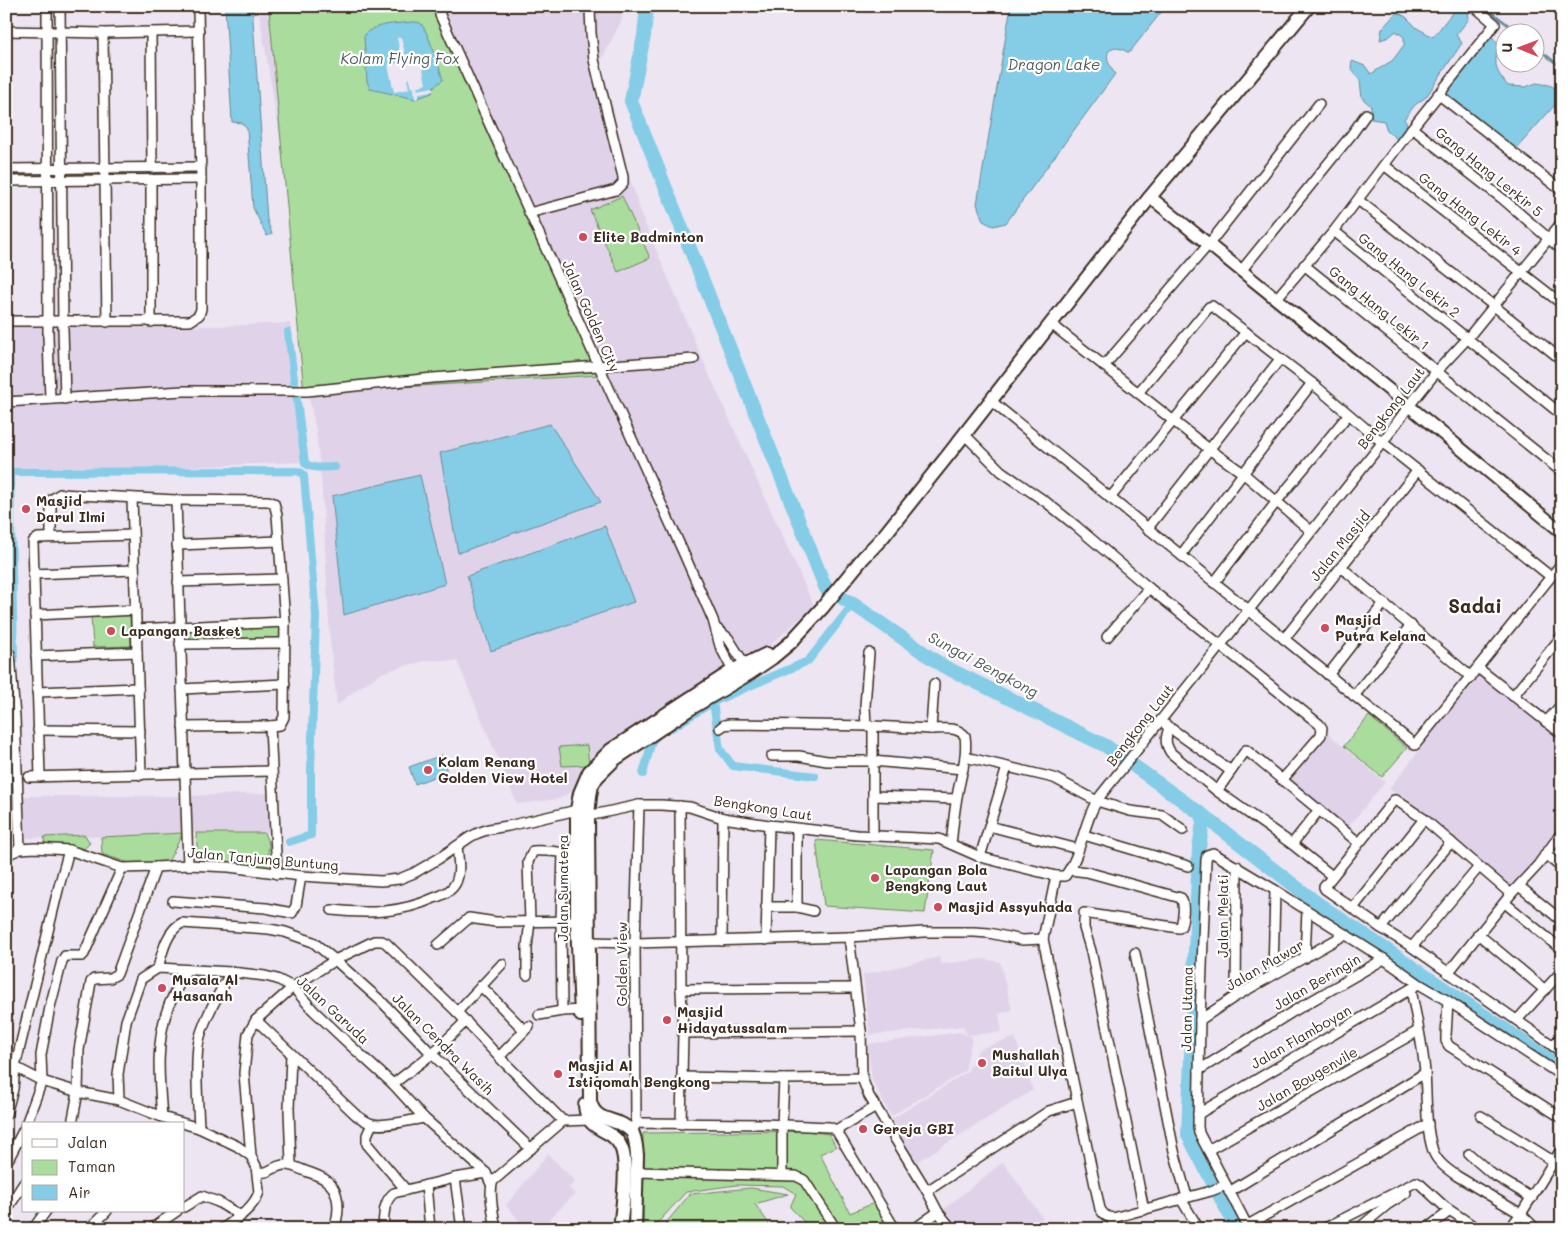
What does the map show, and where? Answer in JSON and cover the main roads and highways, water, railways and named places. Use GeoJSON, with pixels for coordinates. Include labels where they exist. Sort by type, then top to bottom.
{"type":"FeatureCollection","features":[{"type":"Feature","properties":{"kind":"main road","name":"Jalan Sumatera"},"geometry":{"type":"LineString","coordinates":[[620,1229],[624,1169],[621,1147],[614,1138],[589,1120],[586,1114],[585,1010],[589,942],[583,813],[580,793],[589,772],[611,750],[790,643],[882,538],[1150,197],[1309,6]]}},
{"type":"Feature","properties":{"kind":"main road","name":"Jalan Sumatera"},"geometry":{"type":"LineString","coordinates":[[583,813],[577,853],[577,921],[585,1010],[590,1101],[595,1113],[623,1126],[634,1128],[636,1143],[635,1229]]}},
{"type":"Feature","properties":{"kind":"water"},"geometry":{"type":"Polygon","coordinates":[[[225,6],[252,6],[267,220],[272,234],[267,236],[253,208],[247,129],[242,123],[232,122],[225,6]]]}},
{"type":"Feature","properties":{"kind":"water","name":"Dragon Lake"},"geometry":{"type":"Polygon","coordinates":[[[1011,6],[1166,6],[1129,53],[1116,48],[1108,52],[1108,61],[1115,74],[1006,223],[993,226],[983,221],[977,204],[1011,6]]]}},
{"type":"Feature","properties":{"kind":"water"},"geometry":{"type":"Polygon","coordinates":[[[1459,6],[1463,6],[1468,12],[1469,19],[1456,35],[1462,43],[1426,97],[1415,105],[1404,119],[1407,124],[1397,139],[1387,131],[1384,121],[1371,119],[1371,106],[1362,98],[1360,81],[1351,68],[1352,61],[1365,66],[1371,74],[1393,60],[1404,45],[1404,37],[1396,31],[1389,37],[1380,40],[1382,29],[1397,12],[1406,17],[1417,28],[1433,37],[1459,6]]]}},
{"type":"Feature","properties":{"kind":"water","name":"Kolam Flying Fox"},"geometry":{"type":"Polygon","coordinates":[[[418,22],[423,26],[443,80],[433,87],[432,93],[415,99],[370,89],[367,81],[364,37],[367,32],[378,27],[418,22]]]}},
{"type":"Feature","properties":{"kind":"water"},"geometry":{"type":"Polygon","coordinates":[[[1490,34],[1496,42],[1496,72],[1498,72],[1508,86],[1526,87],[1536,83],[1549,85],[1557,89],[1562,97],[1516,149],[1446,93],[1490,34]]]}},
{"type":"Feature","properties":{"kind":"water"},"geometry":{"type":"Polygon","coordinates":[[[550,424],[601,502],[458,553],[440,453],[550,424]]]}},
{"type":"Feature","properties":{"kind":"water"},"geometry":{"type":"Polygon","coordinates":[[[420,475],[445,584],[344,615],[332,496],[420,475]]]}},
{"type":"Feature","properties":{"kind":"water"},"geometry":{"type":"Polygon","coordinates":[[[605,526],[634,602],[491,651],[467,576],[605,526]]]}},
{"type":"Feature","properties":{"kind":"water","name":"Kolam Renang Golden View Hotel"},"geometry":{"type":"Polygon","coordinates":[[[442,755],[447,772],[415,784],[409,767],[442,755]]]}},
{"type":"Feature","properties":{"kind":"waterway","name":"Sungai Bengkong"},"geometry":{"type":"LineString","coordinates":[[647,6],[644,36],[631,101],[826,589],[853,604],[943,666],[1106,746],[1204,816],[1317,903],[1562,1068]]}},
{"type":"Feature","properties":{"kind":"waterway"},"geometry":{"type":"LineString","coordinates":[[1484,6],[1504,22]]}},
{"type":"Feature","properties":{"kind":"waterway"},"geometry":{"type":"LineString","coordinates":[[1546,55],[1562,68]]}},
{"type":"Feature","properties":{"kind":"waterway"},"geometry":{"type":"LineString","coordinates":[[288,332],[305,463],[315,467],[335,467]]}},
{"type":"Feature","properties":{"kind":"waterway"},"geometry":{"type":"LineString","coordinates":[[10,472],[297,471],[302,473],[304,476],[316,616],[311,769],[311,835],[289,842]]}},
{"type":"Feature","properties":{"kind":"waterway"},"geometry":{"type":"LineString","coordinates":[[6,500],[10,472],[14,661]]}},
{"type":"Feature","properties":{"kind":"waterway"},"geometry":{"type":"LineString","coordinates":[[815,776],[733,766],[720,749],[713,702],[808,661],[853,604]]}},
{"type":"Feature","properties":{"kind":"waterway"},"geometry":{"type":"LineString","coordinates":[[671,728],[713,702]]}},
{"type":"Feature","properties":{"kind":"waterway"},"geometry":{"type":"LineString","coordinates":[[643,774],[652,741],[658,735]]}},
{"type":"Feature","properties":{"kind":"waterway"},"geometry":{"type":"LineString","coordinates":[[1204,816],[1199,848],[1188,1135],[1237,1229]]}},
{"type":"Feature","properties":{"kind":"place","name":"Elite Badminton"},"geometry":{"type":"Point","coordinates":[583,237]}},
{"type":"Feature","properties":{"kind":"place","name":"Masjid Darul Ilmi"},"geometry":{"type":"Point","coordinates":[26,509]}},
{"type":"Feature","properties":{"kind":"place","name":"Masjid Putra Kelana"},"geometry":{"type":"Point","coordinates":[1325,628]}},
{"type":"Feature","properties":{"kind":"place","name":"Lapangan Basket"},"geometry":{"type":"Point","coordinates":[111,631]}},
{"type":"Feature","properties":{"kind":"place","name":"Kolam Renang Golden View Hotel"},"geometry":{"type":"Point","coordinates":[428,770]}},
{"type":"Feature","properties":{"kind":"place","name":"Lapangan Bola Bengkong Laut"},"geometry":{"type":"Point","coordinates":[875,878]}},
{"type":"Feature","properties":{"kind":"place","name":"Masjid Assyuhada"},"geometry":{"type":"Point","coordinates":[938,907]}},
{"type":"Feature","properties":{"kind":"place","name":"Musala Al Hasanah"},"geometry":{"type":"Point","coordinates":[162,988]}},
{"type":"Feature","properties":{"kind":"place","name":"Masjid Hidayatussalam"},"geometry":{"type":"Point","coordinates":[667,1020]}},
{"type":"Feature","properties":{"kind":"place","name":"Mushallah Baitul Ulya"},"geometry":{"type":"Point","coordinates":[982,1063]}},
{"type":"Feature","properties":{"kind":"place","name":"Masjid Al Istiqomah Bengkong"},"geometry":{"type":"Point","coordinates":[558,1074]}},
{"type":"Feature","properties":{"kind":"place","name":"Gereja GBI"},"geometry":{"type":"Point","coordinates":[863,1129]}},
{"type":"Feature","properties":{"kind":"district","name":"Sadai"},"geometry":{"type":"Point","coordinates":[1475,606]}}]}
